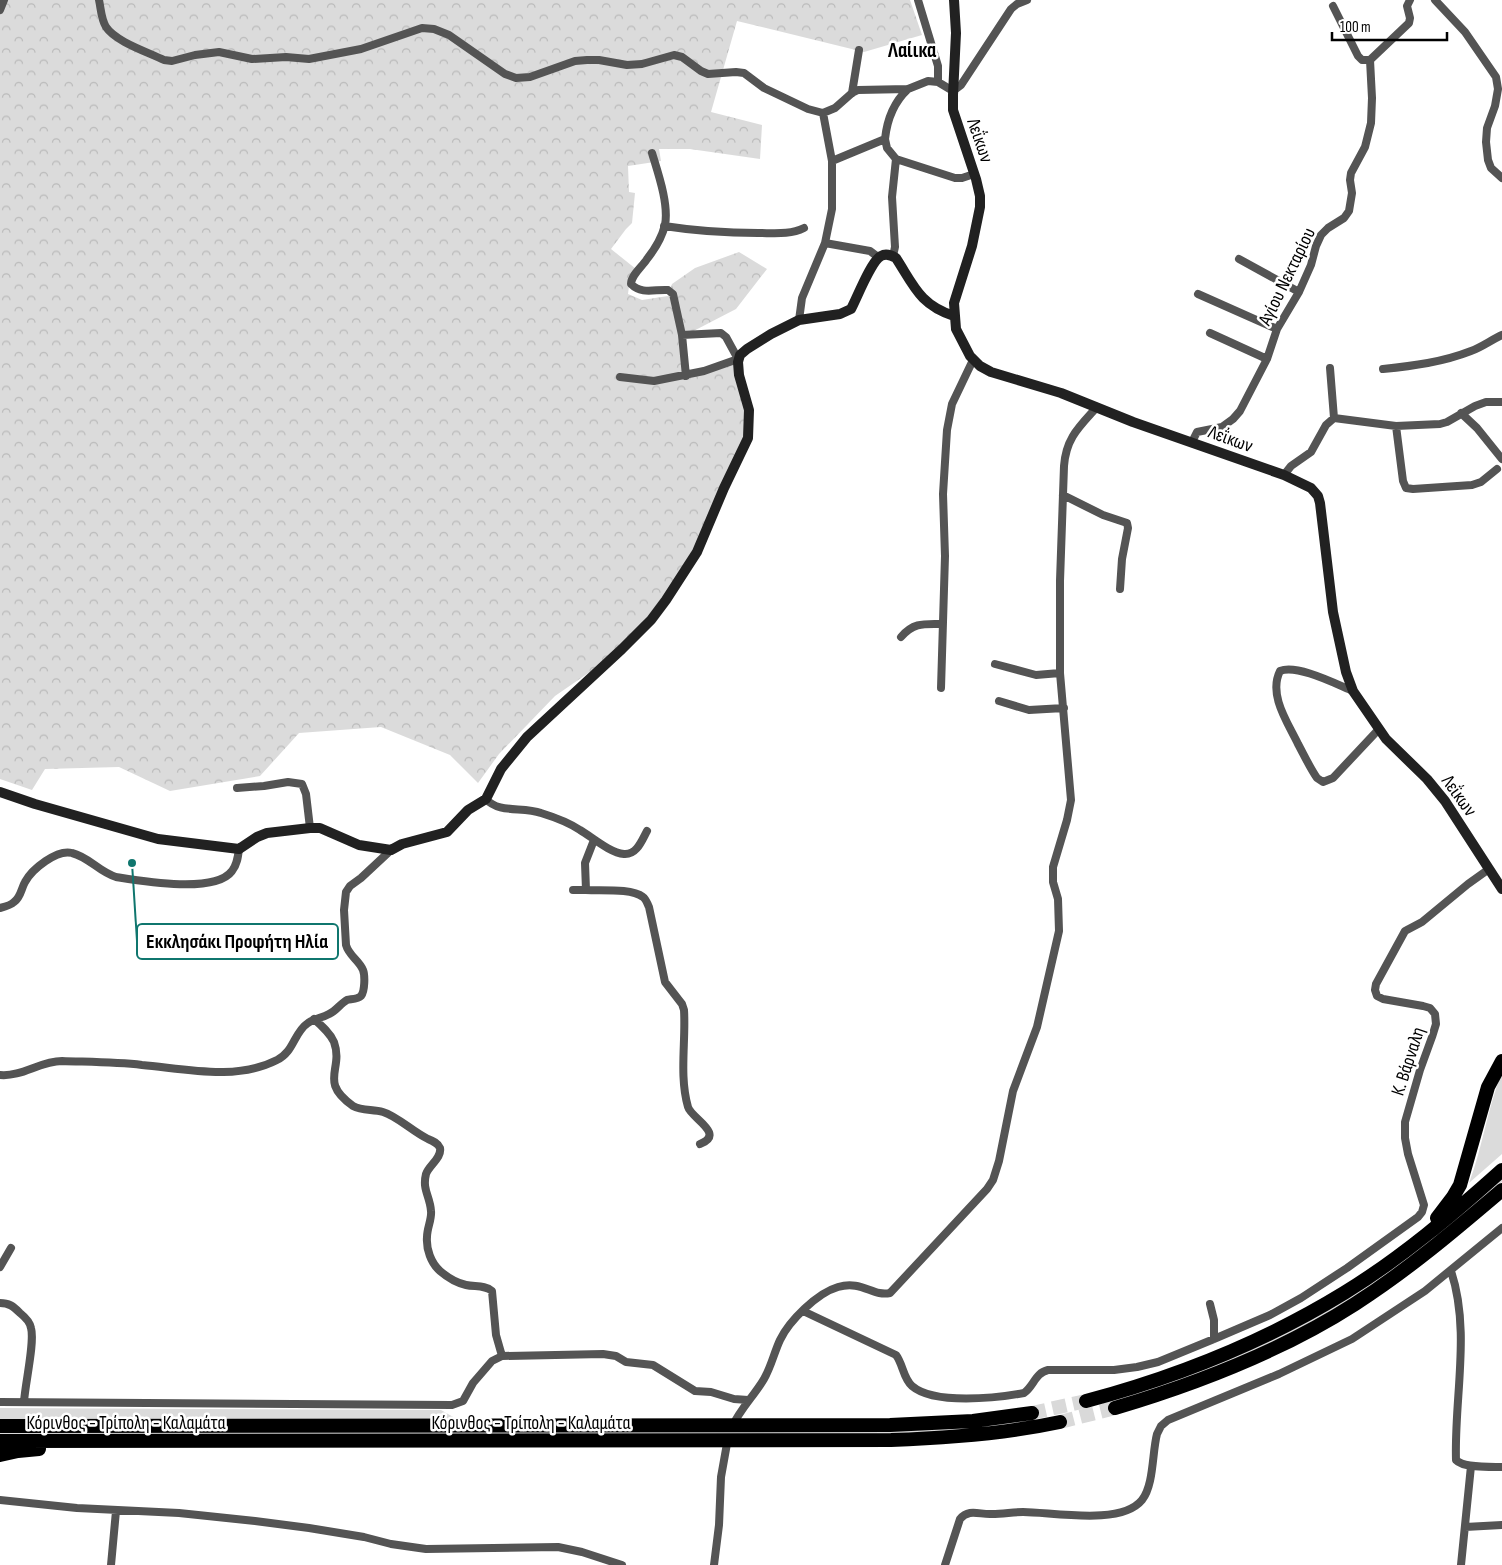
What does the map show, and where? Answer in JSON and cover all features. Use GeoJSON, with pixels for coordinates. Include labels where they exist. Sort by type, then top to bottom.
{"type":"FeatureCollection","features":[{"type":"Feature","properties":{"kind":"highway"},"geometry":{"type":"LineString","coordinates":[[1369,1277],[1436,1218],[1453,1197],[1460,1185],[1488,1087],[1502,1061]]}},
{"type":"Feature","properties":{"kind":"highway"},"geometry":{"type":"LineString","coordinates":[[1086,1401],[1156,1380],[1230,1352],[1300,1318],[1369,1277],[1428,1234],[1502,1170]]}},
{"type":"Feature","properties":{"kind":"highway"},"geometry":{"type":"LineString","coordinates":[[1115,1408],[1190,1384],[1258,1356],[1307,1332],[1378,1289],[1430,1250],[1502,1190]]}},
{"type":"Feature","properties":{"kind":"highway"},"geometry":{"type":"LineString","coordinates":[[1378,1289],[1400,1277],[1502,1202]]}},
{"type":"Feature","properties":{"kind":"highway","name":"Κόρινθος - Τρίπολη - Καλαμάτα"},"geometry":{"type":"LineString","coordinates":[[0,1426],[881,1425],[973,1421],[1032,1413]]}},
{"type":"Feature","properties":{"kind":"highway","name":"Κόρινθος - Τρίπολη - Καλαμάτα"},"geometry":{"type":"LineString","coordinates":[[0,1441],[892,1440],[994,1434],[1060,1422]]}},
{"type":"Feature","properties":{"kind":"highway"},"geometry":{"type":"LineString","coordinates":[[0,1455],[18,1451],[113,1441]]}},
{"type":"Feature","properties":{"kind":"street"},"geometry":{"type":"LineString","coordinates":[[0,10],[4,0]]}},
{"type":"Feature","properties":{"kind":"street"},"geometry":{"type":"LineString","coordinates":[[99,0],[103,20],[112,33],[120,39],[164,60],[172,61],[195,55],[219,52],[252,59],[320,58],[361,49],[422,28],[434,29],[449,35],[505,74],[516,78],[530,77],[575,61],[600,60],[627,65],[642,64],[674,55],[682,57],[708,74],[744,73],[764,88],[808,109],[823,113],[835,108],[858,90],[908,89]]}},
{"type":"Feature","properties":{"kind":"street"},"geometry":{"type":"LineString","coordinates":[[918,0],[938,66],[938,82]]}},
{"type":"Feature","properties":{"kind":"street","name":"Λεΐκων"},"geometry":{"type":"LineString","coordinates":[[954,0],[956,33],[953,91],[955,117],[979,191],[980,207],[972,246],[956,296],[954,316],[956,329],[973,360],[991,372],[1061,393],[1133,422],[1284,475],[1309,487],[1316,493],[1320,503],[1333,612],[1345,669],[1353,691],[1394,748],[1440,794],[1502,889]]}},
{"type":"Feature","properties":{"kind":"street"},"geometry":{"type":"LineString","coordinates":[[974,174],[962,178],[948,176],[896,159],[887,148],[886,130],[898,98],[908,89],[928,81],[938,82],[953,91],[961,85],[1010,9],[1027,0]]}},
{"type":"Feature","properties":{"kind":"street"},"geometry":{"type":"LineString","coordinates":[[1333,6],[1358,56],[1362,60],[1370,60],[1409,23],[1410,18],[1407,6],[1410,0]]}},
{"type":"Feature","properties":{"kind":"street"},"geometry":{"type":"LineString","coordinates":[[1435,0],[1465,32],[1496,77],[1498,89],[1495,106],[1487,128],[1486,142],[1491,168],[1502,178]]}},
{"type":"Feature","properties":{"kind":"street"},"geometry":{"type":"LineString","coordinates":[[852,93],[859,50]]}},
{"type":"Feature","properties":{"kind":"street","name":"Αγίου Νεκταρίου"},"geometry":{"type":"LineString","coordinates":[[1192,442],[1197,432],[1222,427],[1237,415],[1267,359],[1277,329],[1299,292],[1321,235],[1344,218],[1349,211],[1352,193],[1351,173],[1365,147],[1371,123],[1370,60]]}},
{"type":"Feature","properties":{"kind":"street"},"geometry":{"type":"LineString","coordinates":[[799,320],[802,298],[825,243],[832,208],[832,162],[823,113]]}},
{"type":"Feature","properties":{"kind":"street"},"geometry":{"type":"LineString","coordinates":[[832,162],[885,139]]}},
{"type":"Feature","properties":{"kind":"street"},"geometry":{"type":"LineString","coordinates":[[652,153],[663,197],[664,226],[656,246],[642,267],[633,276],[631,284],[641,290],[668,290],[672,294],[682,335],[686,376]]}},
{"type":"Feature","properties":{"kind":"street"},"geometry":{"type":"LineString","coordinates":[[896,159],[892,197],[894,256],[923,300],[937,310],[954,316]]}},
{"type":"Feature","properties":{"kind":"street"},"geometry":{"type":"LineString","coordinates":[[664,226],[702,232],[745,233],[786,233],[804,228]]}},
{"type":"Feature","properties":{"kind":"street"},"geometry":{"type":"LineString","coordinates":[[825,243],[870,251],[878,257]]}},
{"type":"Feature","properties":{"kind":"street"},"geometry":{"type":"LineString","coordinates":[[620,377],[654,381],[708,370],[738,359],[747,349],[799,320],[840,314],[850,309],[878,257],[894,256]]}},
{"type":"Feature","properties":{"kind":"street"},"geometry":{"type":"LineString","coordinates":[[1240,259],[1299,292]]}},
{"type":"Feature","properties":{"kind":"street"},"geometry":{"type":"LineString","coordinates":[[1198,294],[1277,329]]}},
{"type":"Feature","properties":{"kind":"street"},"geometry":{"type":"LineString","coordinates":[[1210,332],[1267,359]]}},
{"type":"Feature","properties":{"kind":"street"},"geometry":{"type":"LineString","coordinates":[[0,1075],[11,1075],[42,1064],[61,1061],[141,1064],[188,1070],[218,1071],[244,1069],[270,1063],[286,1055],[300,1031],[314,1019],[331,1014],[343,1002],[362,995],[364,986],[363,968],[348,952],[346,945],[344,898],[350,886],[391,850],[402,844],[447,832],[468,810],[486,798],[501,769],[527,737],[651,620],[697,552],[748,438],[749,410],[740,383],[738,359],[726,337],[721,333],[682,335]]}},
{"type":"Feature","properties":{"kind":"street"},"geometry":{"type":"LineString","coordinates":[[1383,369],[1414,366],[1447,359],[1476,349],[1502,336]]}},
{"type":"Feature","properties":{"kind":"street"},"geometry":{"type":"LineString","coordinates":[[941,688],[945,556],[943,494],[947,430],[952,404],[973,360]]}},
{"type":"Feature","properties":{"kind":"street"},"geometry":{"type":"LineString","coordinates":[[1330,368],[1334,418]]}},
{"type":"Feature","properties":{"kind":"street"},"geometry":{"type":"LineString","coordinates":[[1284,475],[1292,466],[1311,452],[1326,425],[1334,418],[1396,426],[1440,424],[1486,402],[1502,402]]}},
{"type":"Feature","properties":{"kind":"street"},"geometry":{"type":"LineString","coordinates":[[714,1565],[719,1525],[721,1477],[730,1431],[740,1411],[764,1380],[784,1332],[794,1319],[828,1292],[848,1285],[859,1286],[878,1293],[890,1293],[987,1189],[993,1180],[999,1161],[1013,1091],[1037,1027],[1059,931],[1058,899],[1053,882],[1053,868],[1068,820],[1071,800],[1060,673],[1060,581],[1066,449],[1072,436],[1097,407]]}},
{"type":"Feature","properties":{"kind":"street"},"geometry":{"type":"LineString","coordinates":[[1461,414],[1477,428],[1502,459]]}},
{"type":"Feature","properties":{"kind":"street"},"geometry":{"type":"LineString","coordinates":[[1396,426],[1403,481],[1406,488],[1472,486],[1481,482],[1497,469]]}},
{"type":"Feature","properties":{"kind":"street"},"geometry":{"type":"LineString","coordinates":[[1063,495],[1103,515],[1123,520],[1127,523],[1128,528],[1122,559],[1120,589]]}},
{"type":"Feature","properties":{"kind":"street"},"geometry":{"type":"LineString","coordinates":[[901,637],[908,628],[920,624],[943,624]]}},
{"type":"Feature","properties":{"kind":"street"},"geometry":{"type":"LineString","coordinates":[[995,664],[1036,675],[1060,673]]}},
{"type":"Feature","properties":{"kind":"street"},"geometry":{"type":"LineString","coordinates":[[1353,691],[1311,675],[1290,670],[1280,671],[1277,677],[1277,698],[1282,712],[1317,778],[1323,782],[1333,778],[1379,729]]}},
{"type":"Feature","properties":{"kind":"street"},"geometry":{"type":"LineString","coordinates":[[999,701],[1029,710],[1064,708]]}},
{"type":"Feature","properties":{"kind":"street"},"geometry":{"type":"LineString","coordinates":[[237,788],[288,782],[302,784],[306,794],[310,828]]}},
{"type":"Feature","properties":{"kind":"street"},"geometry":{"type":"LineString","coordinates":[[0,792],[35,804],[158,839],[239,849],[268,833],[320,828],[359,846],[391,850]]}},
{"type":"Feature","properties":{"kind":"street"},"geometry":{"type":"LineString","coordinates":[[486,798],[495,806],[539,812],[573,826],[594,840],[626,854],[638,849],[647,831]]}},
{"type":"Feature","properties":{"kind":"street"},"geometry":{"type":"LineString","coordinates":[[586,890],[586,863],[594,840]]}},
{"type":"Feature","properties":{"kind":"street"},"geometry":{"type":"LineString","coordinates":[[0,908],[14,903],[20,895],[29,875],[49,858],[63,852],[79,855],[106,874],[116,877],[183,884],[221,880],[232,872],[239,849]]}},
{"type":"Feature","properties":{"kind":"street","name":"Κ. Βάρναλη"},"geometry":{"type":"LineString","coordinates":[[1214,1340],[1270,1315],[1330,1280],[1418,1217],[1422,1212],[1424,1205],[1405,1138],[1406,1122],[1420,1070],[1436,1024],[1435,1014],[1430,1008],[1397,1000],[1383,999],[1377,996],[1376,984],[1405,931],[1422,922],[1468,884],[1490,869]]}},
{"type":"Feature","properties":{"kind":"street"},"geometry":{"type":"LineString","coordinates":[[573,890],[625,891],[637,893],[645,898],[649,907],[665,982],[682,1004],[684,1010],[684,1069],[687,1105],[691,1114],[707,1126],[709,1130],[708,1138],[700,1144]]}},
{"type":"Feature","properties":{"kind":"street"},"geometry":{"type":"LineString","coordinates":[[314,1019],[326,1030],[334,1042],[336,1063],[333,1083],[338,1090],[354,1106],[389,1115],[418,1134],[436,1142],[440,1148],[439,1155],[427,1171],[425,1182],[425,1191],[432,1212],[427,1237],[431,1260],[451,1280],[492,1291],[494,1325],[502,1356]]}},
{"type":"Feature","properties":{"kind":"street"},"geometry":{"type":"LineString","coordinates":[[945,1565],[960,1519],[969,1513],[1024,1512],[1080,1516],[1118,1513],[1136,1507],[1147,1492],[1157,1434],[1161,1426],[1168,1420],[1328,1351],[1382,1321],[1425,1291],[1502,1228]]}},
{"type":"Feature","properties":{"kind":"street"},"geometry":{"type":"LineString","coordinates":[[0,1267],[11,1248]]}},
{"type":"Feature","properties":{"kind":"street"},"geometry":{"type":"LineString","coordinates":[[1450,1271],[1457,1291],[1459,1308],[1456,1460],[1458,1463],[1471,1466],[1502,1467]]}},
{"type":"Feature","properties":{"kind":"street"},"geometry":{"type":"LineString","coordinates":[[0,1303],[8,1303],[13,1306],[31,1326],[32,1340],[24,1402]]}},
{"type":"Feature","properties":{"kind":"street"},"geometry":{"type":"LineString","coordinates":[[804,1311],[896,1355],[909,1382],[917,1389],[953,1399],[1024,1393],[1032,1386],[1039,1374],[1048,1370],[1114,1370],[1149,1365],[1214,1340],[1214,1320],[1210,1304]]}},
{"type":"Feature","properties":{"kind":"street"},"geometry":{"type":"LineString","coordinates":[[0,1402],[452,1405],[463,1401],[473,1383],[492,1361],[502,1356],[610,1354],[626,1362],[653,1365],[695,1391],[711,1392],[734,1399],[748,1400]]}},
{"type":"Feature","properties":{"kind":"street"},"geometry":{"type":"LineString","coordinates":[[1461,1565],[1471,1466]]}},
{"type":"Feature","properties":{"kind":"street"},"geometry":{"type":"LineString","coordinates":[[0,1500],[52,1506],[187,1514],[255,1521],[364,1537],[391,1544],[426,1549],[558,1547],[582,1552],[622,1565]]}},
{"type":"Feature","properties":{"kind":"street"},"geometry":{"type":"LineString","coordinates":[[111,1565],[116,1511]]}},
{"type":"Feature","properties":{"kind":"street"},"geometry":{"type":"LineString","coordinates":[[1465,1527],[1502,1525]]}},
{"type":"Feature","properties":{"kind":"green space"},"geometry":{"type":"Polygon","coordinates":[[[0,0],[910,0],[922,35],[864,52],[737,21],[711,112],[762,125],[760,159],[690,149],[659,149],[661,161],[628,166],[629,192],[635,193],[632,223],[611,249],[636,269],[630,278],[628,294],[642,300],[668,296],[672,284],[695,268],[739,252],[767,269],[736,309],[680,338],[686,378],[711,372],[735,362],[748,427],[700,538],[668,590],[639,627],[597,667],[555,696],[499,754],[478,783],[450,755],[381,727],[299,733],[260,776],[170,791],[119,767],[45,769],[32,790],[0,779],[0,0]]]}},
{"type":"Feature","properties":{"kind":"green space"},"geometry":{"type":"Polygon","coordinates":[[[1502,1073],[1502,1154],[1469,1183],[1492,1100],[1502,1073]]]}},
{"type":"Feature","properties":{"kind":"green space"},"geometry":{"type":"Polygon","coordinates":[[[1502,1177],[1502,1182],[1463,1217],[1375,1284],[1305,1327],[1233,1361],[1104,1406],[1102,1402],[1279,1335],[1502,1177]]]}},
{"type":"Feature","properties":{"kind":"green space"},"geometry":{"type":"Polygon","coordinates":[[[0,1408],[441,1410],[455,1418],[452,1421],[0,1419],[0,1408]]]}},
{"type":"Feature","properties":{"kind":"green space"},"geometry":{"type":"Polygon","coordinates":[[[1033,1418],[1034,1422],[1013,1426],[891,1435],[0,1435],[0,1432],[1033,1418]]]}},
{"type":"Feature","properties":{"kind":"tunnel"},"geometry":{"type":"LineString","coordinates":[[1032,1413],[1086,1401]]}},
{"type":"Feature","properties":{"kind":"tunnel"},"geometry":{"type":"LineString","coordinates":[[1060,1422],[1115,1408]]}},
{"type":"Feature","properties":{"kind":"place","name":"Εκκλησάκι Προφήτη Ηλία"},"geometry":{"type":"Point","coordinates":[132,863]}},
{"type":"Feature","properties":{"kind":"district","name":"Λαίικα"},"geometry":{"type":"Point","coordinates":[912,50]}}]}
